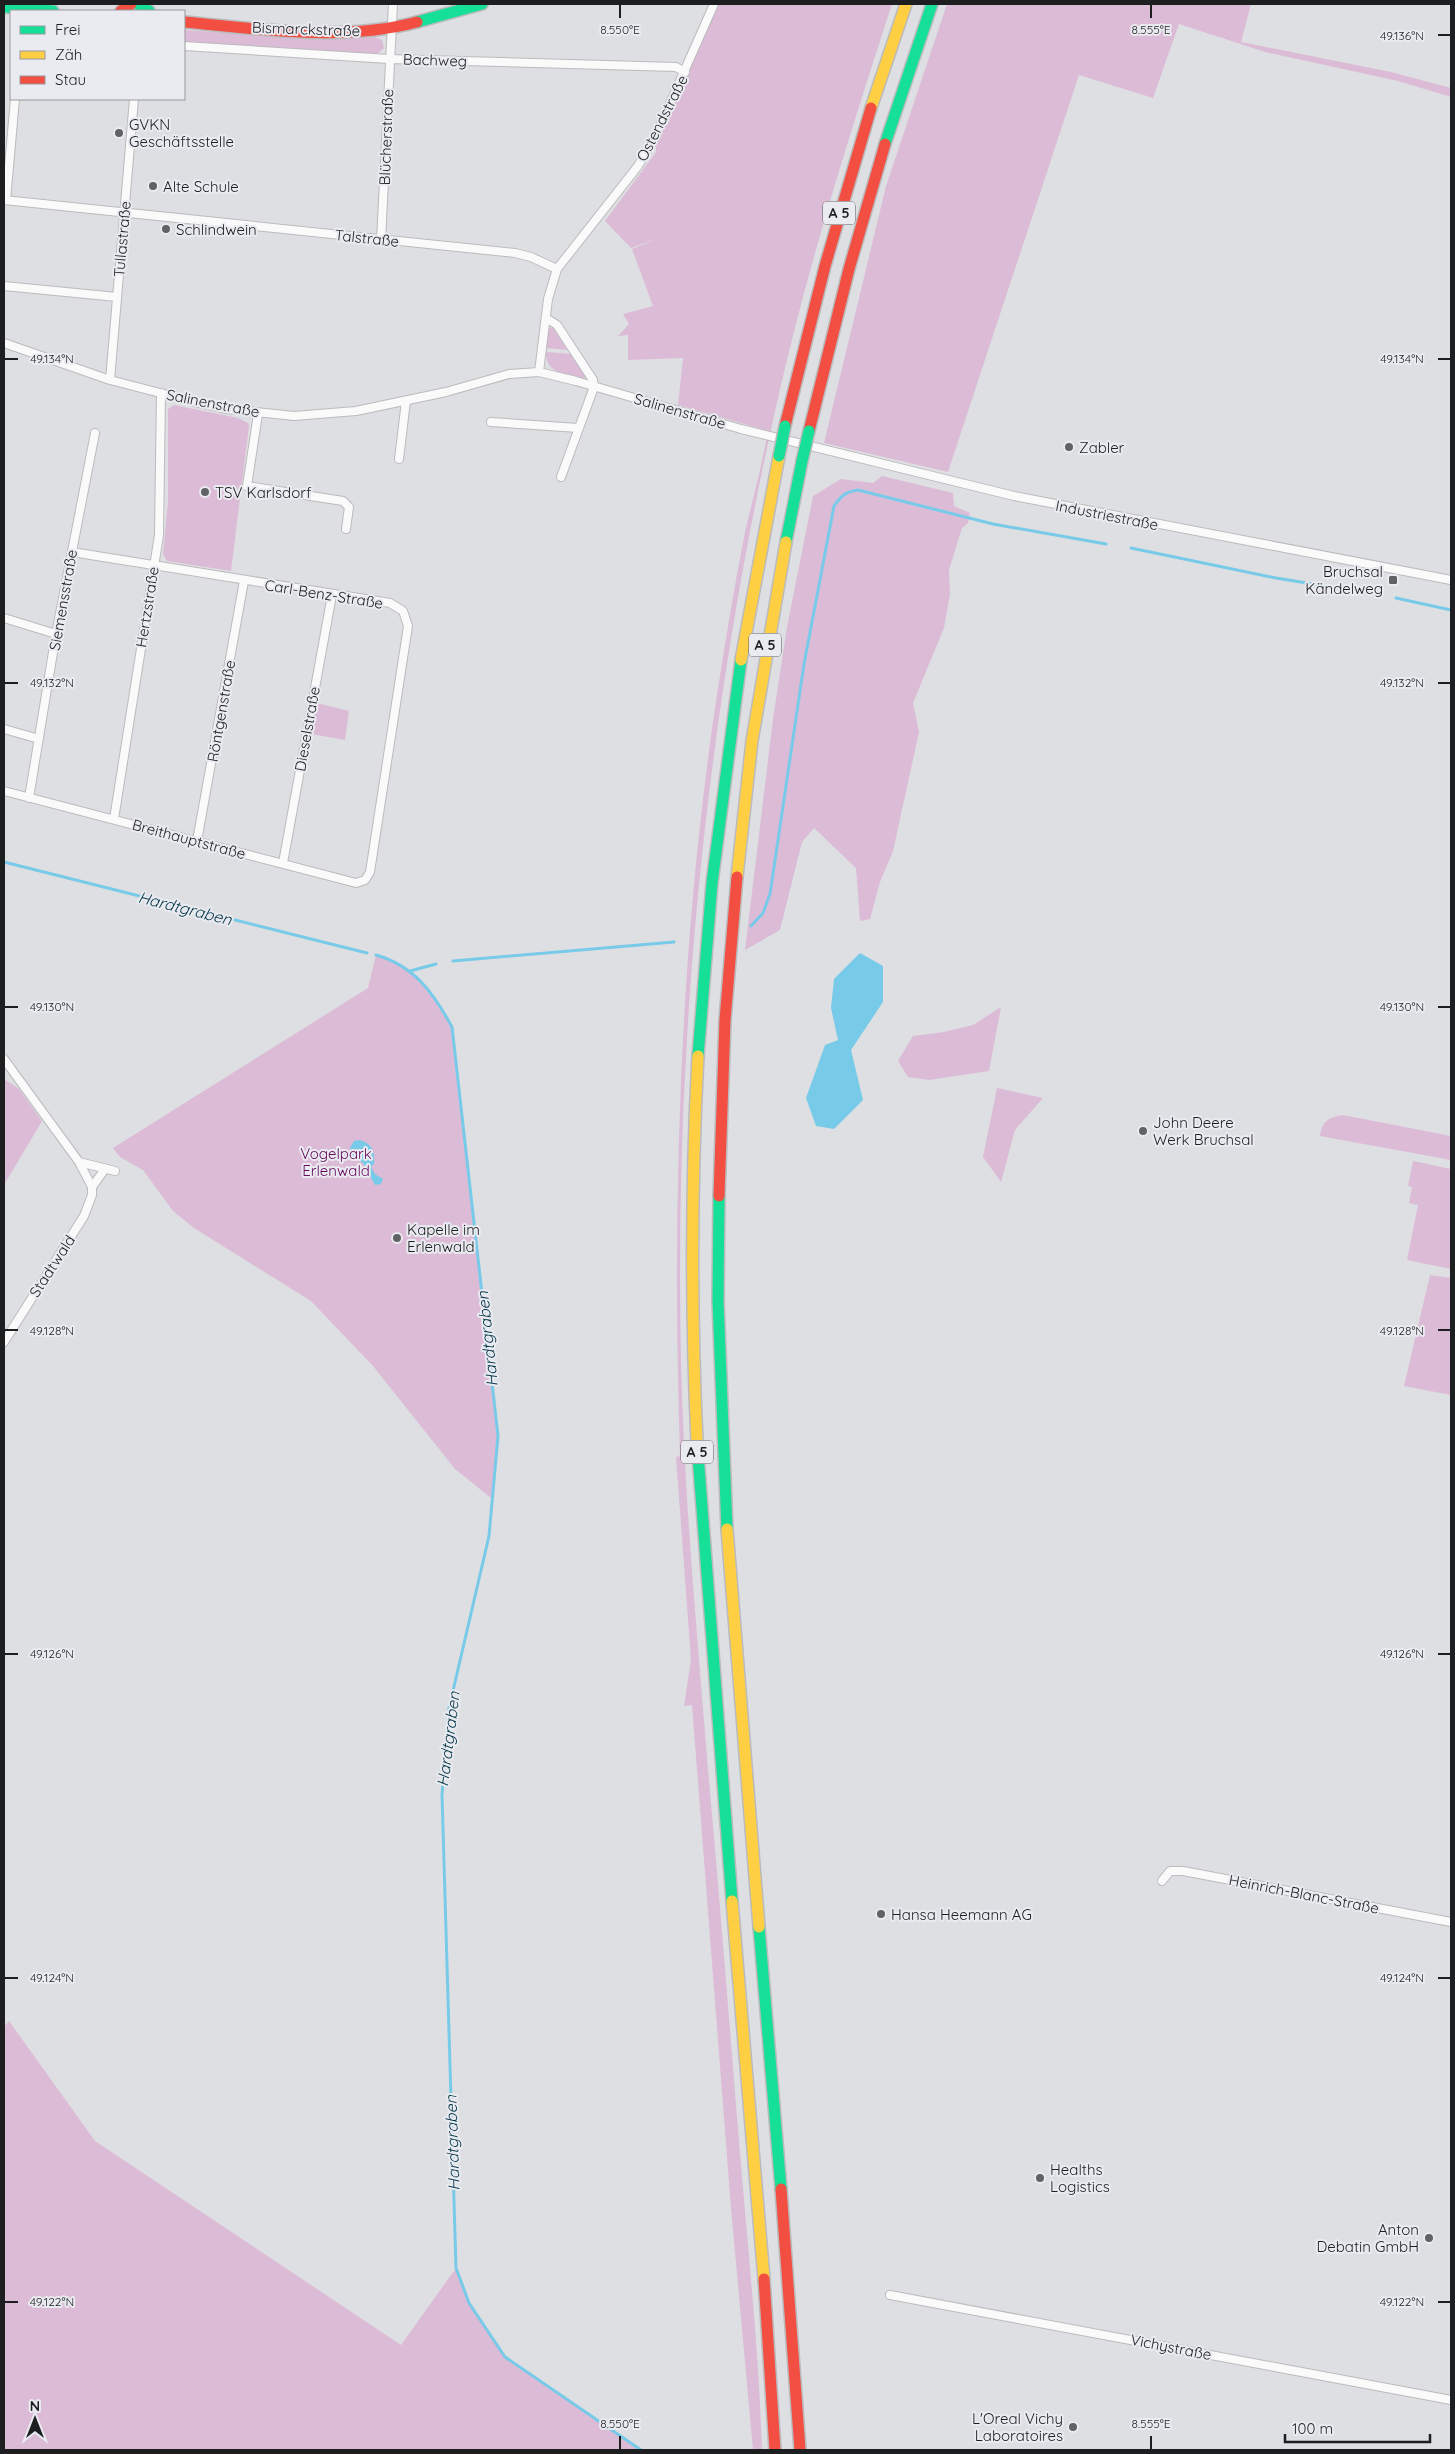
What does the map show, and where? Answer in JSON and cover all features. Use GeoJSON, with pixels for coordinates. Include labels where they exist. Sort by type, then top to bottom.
{"type":"FeatureCollection","features":[{"type":"Feature","properties":{"kind":"main road","name":"Bismarckstraße"},"geometry":{"type":"LineString","coordinates":[[185,23],[333,33],[391,27],[482,4]]}},
{"type":"Feature","properties":{"kind":"main road","name":"A 5"},"geometry":{"type":"LineString","coordinates":[[775,2450],[699,1480],[694,1360],[693,1245],[696,1085],[714,854],[742,652],[778,456],[811,316],[838,217],[906,4]]}},
{"type":"Feature","properties":{"kind":"main road","name":"A 5"},"geometry":{"type":"LineString","coordinates":[[800,2450],[792,2316],[723,1481],[717,1311],[720,1085],[733,910],[753,726],[781,556],[834,320],[867,202],[932,4]]}},
{"type":"Feature","properties":{"kind":"main road"},"geometry":{"type":"LineString","coordinates":[[4,7],[43,10]]}},
{"type":"Feature","properties":{"kind":"street","name":"Blücherstraße"},"geometry":{"type":"LineString","coordinates":[[381,240],[393,4]]}},
{"type":"Feature","properties":{"kind":"street","name":"Ostendstraße"},"geometry":{"type":"LineString","coordinates":[[557,269],[638,166],[655,137],[714,4]]}},
{"type":"Feature","properties":{"kind":"street","name":"Bachweg"},"geometry":{"type":"LineString","coordinates":[[185,46],[389,59],[676,67],[685,72]]}},
{"type":"Feature","properties":{"kind":"street"},"geometry":{"type":"LineString","coordinates":[[5,200],[15,100]]}},
{"type":"Feature","properties":{"kind":"street","name":"Tullastraße"},"geometry":{"type":"LineString","coordinates":[[110,380],[134,100]]}},
{"type":"Feature","properties":{"kind":"street","name":"Talstraße"},"geometry":{"type":"LineString","coordinates":[[5,200],[515,254],[531,257],[557,269]]}},
{"type":"Feature","properties":{"kind":"street"},"geometry":{"type":"LineString","coordinates":[[539,372],[552,283],[557,269]]}},
{"type":"Feature","properties":{"kind":"street"},"geometry":{"type":"LineString","coordinates":[[4,286],[117,297]]}},
{"type":"Feature","properties":{"kind":"street"},"geometry":{"type":"LineString","coordinates":[[546,318],[557,325],[593,380],[594,387],[561,477]]}},
{"type":"Feature","properties":{"kind":"street","name":"Salinenstraße"},"geometry":{"type":"LineString","coordinates":[[4,343],[110,380],[227,409],[258,414],[325,415],[406,401],[509,374],[539,372],[766,436]]}},
{"type":"Feature","properties":{"kind":"street","name":"Hertzstraße"},"geometry":{"type":"LineString","coordinates":[[114,819],[161,515],[161,393]]}},
{"type":"Feature","properties":{"kind":"street"},"geometry":{"type":"LineString","coordinates":[[399,459],[406,401]]}},
{"type":"Feature","properties":{"kind":"street"},"geometry":{"type":"LineString","coordinates":[[258,414],[247,486],[343,500],[348,508],[346,530]]}},
{"type":"Feature","properties":{"kind":"street"},"geometry":{"type":"LineString","coordinates":[[491,422],[578,428]]}},
{"type":"Feature","properties":{"kind":"street","name":"Siemensstraße"},"geometry":{"type":"LineString","coordinates":[[29,798],[56,634],[95,433]]}},
{"type":"Feature","properties":{"kind":"street","name":"Industriestraße"},"geometry":{"type":"LineString","coordinates":[[766,436],[1014,496],[1451,580]]}},
{"type":"Feature","properties":{"kind":"street","name":"Carl-Benz-Straße"},"geometry":{"type":"LineString","coordinates":[[72,552],[390,604],[403,611],[408,626],[370,872]]}},
{"type":"Feature","properties":{"kind":"street","name":"Röntgenstraße"},"geometry":{"type":"LineString","coordinates":[[198,841],[244,581]]}},
{"type":"Feature","properties":{"kind":"street","name":"Dieselstraße"},"geometry":{"type":"LineString","coordinates":[[283,863],[332,595]]}},
{"type":"Feature","properties":{"kind":"street"},"geometry":{"type":"LineString","coordinates":[[4,618],[56,634]]}},
{"type":"Feature","properties":{"kind":"street"},"geometry":{"type":"LineString","coordinates":[[4,729],[39,739]]}},
{"type":"Feature","properties":{"kind":"street","name":"Breithauptstraße"},"geometry":{"type":"LineString","coordinates":[[4,791],[356,882],[365,880],[370,872]]}},
{"type":"Feature","properties":{"kind":"street"},"geometry":{"type":"LineString","coordinates":[[4,1059],[79,1162],[92,1187]]}},
{"type":"Feature","properties":{"kind":"street"},"geometry":{"type":"LineString","coordinates":[[79,1162],[115,1171]]}},
{"type":"Feature","properties":{"kind":"street","name":"Stadtwald"},"geometry":{"type":"LineString","coordinates":[[4,1342],[84,1216],[90,1202],[92,1187],[105,1169]]}},
{"type":"Feature","properties":{"kind":"street","name":"Heinrich-Blanc-Straße"},"geometry":{"type":"LineString","coordinates":[[1162,1881],[1170,1871],[1183,1871],[1451,1922]]}},
{"type":"Feature","properties":{"kind":"street","name":"Vichystraße"},"geometry":{"type":"LineString","coordinates":[[890,2295],[1451,2400]]}},
{"type":"Feature","properties":{"kind":"green space"},"geometry":{"type":"Polygon","coordinates":[[[714,4],[892,4],[818,241],[781,385],[755,505],[733,626],[715,747],[690,991],[683,1114],[680,1237],[681,1360],[688,1513],[759,2379],[762,2450],[753,2450],[731,2208],[692,1705],[684,1706],[691,1660],[676,1457],[680,1456],[677,1266],[681,1077],[694,889],[704,795],[726,637],[745,532],[768,431],[678,405],[683,358],[628,360],[628,335],[618,336],[629,324],[623,314],[653,306],[632,249],[659,238],[631,248],[605,221],[656,152],[655,137],[714,4]]]}},
{"type":"Feature","properties":{"kind":"green space"},"geometry":{"type":"Polygon","coordinates":[[[947,4],[1251,4],[1241,42],[1391,72],[1451,88],[1451,97],[1398,81],[1265,52],[1179,24],[1153,98],[1079,75],[948,472],[824,443],[886,186],[947,4]]]}},
{"type":"Feature","properties":{"kind":"green space"},"geometry":{"type":"Polygon","coordinates":[[[185,30],[312,39],[375,37],[382,40],[384,48],[377,54],[185,44],[185,30]]]}},
{"type":"Feature","properties":{"kind":"green space"},"geometry":{"type":"Polygon","coordinates":[[[549,328],[553,328],[567,350],[546,348],[549,328]]]}},
{"type":"Feature","properties":{"kind":"green space"},"geometry":{"type":"Polygon","coordinates":[[[546,352],[571,354],[586,377],[564,374],[553,369],[549,365],[546,352]]]}},
{"type":"Feature","properties":{"kind":"green space","name":"TSV Karlsdorf"},"geometry":{"type":"Polygon","coordinates":[[[174,405],[238,418],[248,423],[231,571],[167,561],[163,554],[168,501],[168,409],[174,405]]]}},
{"type":"Feature","properties":{"kind":"green space"},"geometry":{"type":"Polygon","coordinates":[[[882,476],[953,493],[954,506],[970,513],[968,523],[962,528],[949,570],[950,594],[944,628],[913,703],[919,732],[893,851],[880,882],[870,919],[860,921],[856,868],[814,828],[802,842],[780,930],[745,950],[773,719],[787,627],[813,496],[841,479],[873,483],[882,476]]]}},
{"type":"Feature","properties":{"kind":"green space"},"geometry":{"type":"Polygon","coordinates":[[[317,703],[349,711],[345,740],[311,734],[317,703]]]}},
{"type":"Feature","properties":{"kind":"green space","name":"Vogelpark Erlenwald"},"geometry":{"type":"Polygon","coordinates":[[[376,955],[390,960],[413,974],[430,992],[452,1027],[498,1436],[491,1498],[455,1469],[373,1366],[311,1301],[194,1228],[173,1211],[143,1170],[120,1157],[113,1148],[368,988],[376,955]]]}},
{"type":"Feature","properties":{"kind":"green space"},"geometry":{"type":"Polygon","coordinates":[[[1001,1007],[989,1071],[929,1080],[908,1077],[898,1061],[913,1036],[944,1032],[973,1025],[1001,1007]]]}},
{"type":"Feature","properties":{"kind":"green space"},"geometry":{"type":"Polygon","coordinates":[[[4,1079],[19,1089],[42,1121],[4,1185],[4,1079]]]}},
{"type":"Feature","properties":{"kind":"green space"},"geometry":{"type":"Polygon","coordinates":[[[997,1088],[1043,1098],[1015,1130],[1001,1182],[983,1157],[997,1088]]]}},
{"type":"Feature","properties":{"kind":"green space"},"geometry":{"type":"Polygon","coordinates":[[[1343,1115],[1451,1136],[1451,1160],[1320,1136],[1324,1123],[1334,1117],[1343,1115]]]}},
{"type":"Feature","properties":{"kind":"green space"},"geometry":{"type":"Polygon","coordinates":[[[1413,1161],[1451,1169],[1451,1269],[1407,1260],[1418,1205],[1409,1203],[1412,1187],[1408,1186],[1413,1161]]]}},
{"type":"Feature","properties":{"kind":"green space"},"geometry":{"type":"Polygon","coordinates":[[[1430,1275],[1451,1278],[1451,1395],[1404,1386],[1430,1275]]]}},
{"type":"Feature","properties":{"kind":"green space"},"geometry":{"type":"Polygon","coordinates":[[[9,2021],[95,2141],[401,2345],[456,2268],[469,2303],[505,2357],[641,2450],[4,2450],[4,2027],[9,2021]]]}},
{"type":"Feature","properties":{"kind":"water"},"geometry":{"type":"Polygon","coordinates":[[[860,953],[883,966],[883,1002],[851,1050],[863,1100],[834,1129],[816,1126],[806,1098],[825,1045],[838,1040],[831,1008],[834,979],[860,953]]]}},
{"type":"Feature","properties":{"kind":"water"},"geometry":{"type":"Polygon","coordinates":[[[360,1140],[372,1149],[374,1164],[371,1167],[375,1174],[383,1179],[381,1184],[375,1185],[363,1163],[351,1155],[350,1148],[354,1141],[360,1140]]]}},
{"type":"Feature","properties":{"kind":"waterway"},"geometry":{"type":"LineString","coordinates":[[751,926],[763,913],[770,894],[804,664],[834,506],[839,500],[847,493],[858,490],[993,524],[1106,544]]}},
{"type":"Feature","properties":{"kind":"waterway"},"geometry":{"type":"LineString","coordinates":[[1131,548],[1276,578],[1368,593]]}},
{"type":"Feature","properties":{"kind":"waterway"},"geometry":{"type":"LineString","coordinates":[[1396,598],[1451,610]]}},
{"type":"Feature","properties":{"kind":"waterway","name":"Hardtgraben"},"geometry":{"type":"LineString","coordinates":[[4,862],[367,953]]}},
{"type":"Feature","properties":{"kind":"waterway"},"geometry":{"type":"LineString","coordinates":[[453,961],[674,942]]}},
{"type":"Feature","properties":{"kind":"waterway","name":"Hardtgraben"},"geometry":{"type":"LineString","coordinates":[[376,955],[402,966],[422,983],[438,1003],[452,1027],[498,1436],[489,1536],[449,1708],[442,1795],[456,2268],[469,2303],[505,2357],[641,2450]]}},
{"type":"Feature","properties":{"kind":"waterway"},"geometry":{"type":"LineString","coordinates":[[410,971],[436,964]]}},
{"type":"Feature","properties":{"kind":"traffic: fast"},"geometry":{"type":"LineString","coordinates":[[138,4],[147,10]]}},
{"type":"Feature","properties":{"kind":"traffic: fast"},"geometry":{"type":"LineString","coordinates":[[417,22],[482,4]]}},
{"type":"Feature","properties":{"kind":"traffic: fast"},"geometry":{"type":"LineString","coordinates":[[885,144],[932,4]]}},
{"type":"Feature","properties":{"kind":"traffic: fast"},"geometry":{"type":"LineString","coordinates":[[4,7],[41,10]]}},
{"type":"Feature","properties":{"kind":"traffic: fast"},"geometry":{"type":"LineString","coordinates":[[779,456],[785,426]]}},
{"type":"Feature","properties":{"kind":"traffic: fast"},"geometry":{"type":"LineString","coordinates":[[802,461],[809,431]]}},
{"type":"Feature","properties":{"kind":"traffic: fast"},"geometry":{"type":"LineString","coordinates":[[786,542],[802,461]]}},
{"type":"Feature","properties":{"kind":"traffic: fast"},"geometry":{"type":"LineString","coordinates":[[698,1056],[712,883],[741,660]]}},
{"type":"Feature","properties":{"kind":"traffic: fast"},"geometry":{"type":"LineString","coordinates":[[719,1196],[718,1301],[727,1529]]}},
{"type":"Feature","properties":{"kind":"traffic: fast"},"geometry":{"type":"LineString","coordinates":[[697,1442],[732,1901]]}},
{"type":"Feature","properties":{"kind":"traffic: fast"},"geometry":{"type":"LineString","coordinates":[[759,1927],[781,2189]]}},
{"type":"Feature","properties":{"kind":"traffic: slow"},"geometry":{"type":"LineString","coordinates":[[871,108],[906,4]]}},
{"type":"Feature","properties":{"kind":"traffic: slow"},"geometry":{"type":"LineString","coordinates":[[741,660],[779,456]]}},
{"type":"Feature","properties":{"kind":"traffic: slow"},"geometry":{"type":"LineString","coordinates":[[737,877],[752,741],[786,542]]}},
{"type":"Feature","properties":{"kind":"traffic: slow"},"geometry":{"type":"LineString","coordinates":[[697,1442],[693,1249],[694,1152],[698,1056]]}},
{"type":"Feature","properties":{"kind":"traffic: slow"},"geometry":{"type":"LineString","coordinates":[[727,1529],[759,1927]]}},
{"type":"Feature","properties":{"kind":"traffic: slow"},"geometry":{"type":"LineString","coordinates":[[732,1901],[764,2279]]}},
{"type":"Feature","properties":{"kind":"traffic: jam"},"geometry":{"type":"LineString","coordinates":[[122,10],[131,4]]}},
{"type":"Feature","properties":{"kind":"traffic: jam"},"geometry":{"type":"LineString","coordinates":[[185,22],[330,33],[389,28],[417,22]]}},
{"type":"Feature","properties":{"kind":"traffic: jam"},"geometry":{"type":"LineString","coordinates":[[785,426],[825,266],[871,108]]}},
{"type":"Feature","properties":{"kind":"traffic: jam"},"geometry":{"type":"LineString","coordinates":[[809,431],[849,269],[885,144]]}},
{"type":"Feature","properties":{"kind":"traffic: jam"},"geometry":{"type":"LineString","coordinates":[[719,1196],[725,1020],[737,877]]}},
{"type":"Feature","properties":{"kind":"traffic: jam"},"geometry":{"type":"LineString","coordinates":[[781,2189],[800,2450]]}},
{"type":"Feature","properties":{"kind":"traffic: jam"},"geometry":{"type":"LineString","coordinates":[[764,2279],[775,2450]]}},
{"type":"Feature","properties":{"kind":"place","name":"GVKN Geschäftsstelle"},"geometry":{"type":"Point","coordinates":[119,133]}},
{"type":"Feature","properties":{"kind":"place","name":"Alte Schule"},"geometry":{"type":"Point","coordinates":[153,186]}},
{"type":"Feature","properties":{"kind":"place","name":"Schlindwein"},"geometry":{"type":"Point","coordinates":[166,229]}},
{"type":"Feature","properties":{"kind":"place","name":"Zabler"},"geometry":{"type":"Point","coordinates":[1069,447]}},
{"type":"Feature","properties":{"kind":"place","name":"TSV Karlsdorf"},"geometry":{"type":"Point","coordinates":[205,492]}},
{"type":"Feature","properties":{"kind":"place","name":"Bruchsal Kändelweg"},"geometry":{"type":"Point","coordinates":[1393,580]}},
{"type":"Feature","properties":{"kind":"place","name":"John Deere Werk Bruchsal"},"geometry":{"type":"Point","coordinates":[1143,1131]}},
{"type":"Feature","properties":{"kind":"place","name":"Kapelle im Erlenwald"},"geometry":{"type":"Point","coordinates":[397,1238]}},
{"type":"Feature","properties":{"kind":"place","name":"Hansa Heemann AG"},"geometry":{"type":"Point","coordinates":[881,1914]}},
{"type":"Feature","properties":{"kind":"place","name":"Healths Logistics"},"geometry":{"type":"Point","coordinates":[1040,2178]}},
{"type":"Feature","properties":{"kind":"place","name":"Anton Debatin GmbH"},"geometry":{"type":"Point","coordinates":[1429,2238]}},
{"type":"Feature","properties":{"kind":"place","name":"L'Oreal Vichy Laboratoires"},"geometry":{"type":"Point","coordinates":[1073,2427]}}]}
